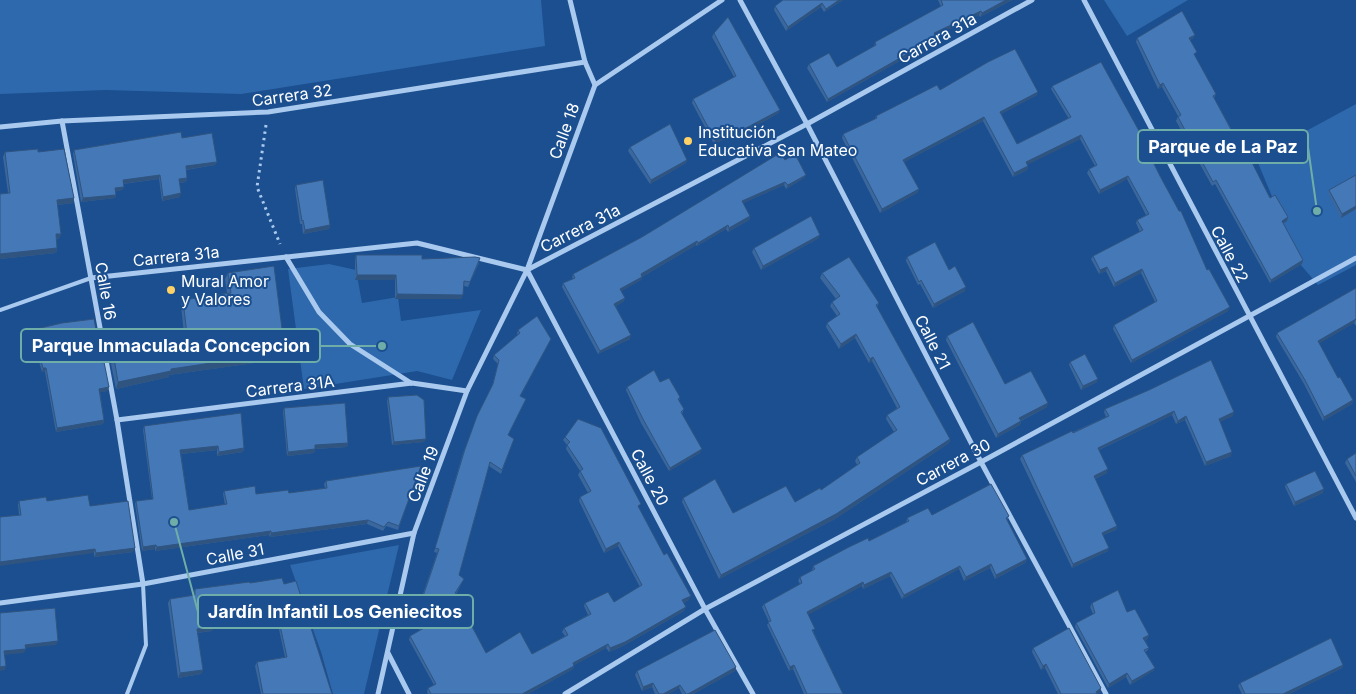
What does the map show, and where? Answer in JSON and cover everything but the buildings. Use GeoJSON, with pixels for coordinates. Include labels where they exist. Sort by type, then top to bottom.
{"type":"FeatureCollection","features":[{"type":"Feature","properties":{"kind":"street"},"geometry":{"type":"LineString","coordinates":[[570,0],[585,62],[595,85],[722,0]]}},
{"type":"Feature","properties":{"kind":"street","name":"Calle 21"},"geometry":{"type":"LineString","coordinates":[[740,0],[807,124],[981,462],[1106,694]]}},
{"type":"Feature","properties":{"kind":"street","name":"Carrera 31a"},"geometry":{"type":"LineString","coordinates":[[91,278],[417,243],[527,270],[807,124],[1032,0]]}},
{"type":"Feature","properties":{"kind":"street","name":"Calle 22"},"geometry":{"type":"LineString","coordinates":[[1084,0],[1356,518]]}},
{"type":"Feature","properties":{"kind":"street","name":"Carrera 32"},"geometry":{"type":"LineString","coordinates":[[0,127],[62,121],[268,112],[585,62]]}},
{"type":"Feature","properties":{"kind":"street","name":"Calle 18"},"geometry":{"type":"LineString","coordinates":[[527,270],[595,85]]}},
{"type":"Feature","properties":{"kind":"street","name":"Calle 16"},"geometry":{"type":"LineString","coordinates":[[62,121],[117,420],[143,584]]}},
{"type":"Feature","properties":{"kind":"street"},"geometry":{"type":"LineString","coordinates":[[286,257],[319,312],[350,344],[412,383]]}},
{"type":"Feature","properties":{"kind":"street","name":"Carrera 30"},"geometry":{"type":"LineString","coordinates":[[565,694],[705,609],[981,462],[1356,258]]}},
{"type":"Feature","properties":{"kind":"street","name":"Calle 19"},"geometry":{"type":"LineString","coordinates":[[378,694],[414,533],[467,391],[527,270]]}},
{"type":"Feature","properties":{"kind":"street","name":"Calle 20"},"geometry":{"type":"LineString","coordinates":[[527,270],[705,609],[753,694]]}},
{"type":"Feature","properties":{"kind":"street","name":"Carrera 31A"},"geometry":{"type":"LineString","coordinates":[[117,420],[412,383],[467,391]]}},
{"type":"Feature","properties":{"kind":"street","name":"Calle 31"},"geometry":{"type":"LineString","coordinates":[[0,603],[143,584],[414,533]]}},
{"type":"Feature","properties":{"kind":"street"},"geometry":{"type":"LineString","coordinates":[[387,652],[409,694]]}},
{"type":"Feature","properties":{"kind":"lane"},"geometry":{"type":"LineString","coordinates":[[0,310],[91,278]]}},
{"type":"Feature","properties":{"kind":"lane"},"geometry":{"type":"LineString","coordinates":[[127,694],[146,645],[143,584]]}},
{"type":"Feature","properties":{"kind":"path"},"geometry":{"type":"LineString","coordinates":[[268,112],[257,187],[286,257]]}},
{"type":"Feature","properties":{"kind":"shaded area"},"geometry":{"type":"Polygon","coordinates":[[[0,0],[541,0],[545,46],[241,94],[106,90],[0,94],[0,0]]]}},
{"type":"Feature","properties":{"kind":"shaded area"},"geometry":{"type":"Polygon","coordinates":[[[1104,0],[1188,0],[1127,36],[1104,0]]]}},
{"type":"Feature","properties":{"kind":"shaded area"},"geometry":{"type":"Polygon","coordinates":[[[1356,104],[1356,265],[1318,285],[1300,264],[1256,158],[1356,104]]]}},
{"type":"Feature","properties":{"kind":"shaded area"},"geometry":{"type":"Polygon","coordinates":[[[329,264],[356,270],[362,303],[398,297],[401,321],[481,310],[452,380],[417,371],[304,389],[288,269],[329,264]]]}},
{"type":"Feature","properties":{"kind":"shaded area"},"geometry":{"type":"Polygon","coordinates":[[[399,545],[364,694],[333,694],[321,652],[290,565],[399,545]]]}},
{"type":"Feature","properties":{"kind":"place","name":"Institución Educativa San Mateo"},"geometry":{"type":"Point","coordinates":[688,141]}},
{"type":"Feature","properties":{"kind":"place","name":"Parque de La Paz"},"geometry":{"type":"Point","coordinates":[1317,211]}},
{"type":"Feature","properties":{"kind":"place","name":"Mural Amor y Valores"},"geometry":{"type":"Point","coordinates":[171,290]}},
{"type":"Feature","properties":{"kind":"place","name":"Parque Inmaculada Concepcion"},"geometry":{"type":"Point","coordinates":[382,346]}},
{"type":"Feature","properties":{"kind":"place","name":"Jardín Infantil Los Geniecitos"},"geometry":{"type":"Point","coordinates":[174,522]}}]}
